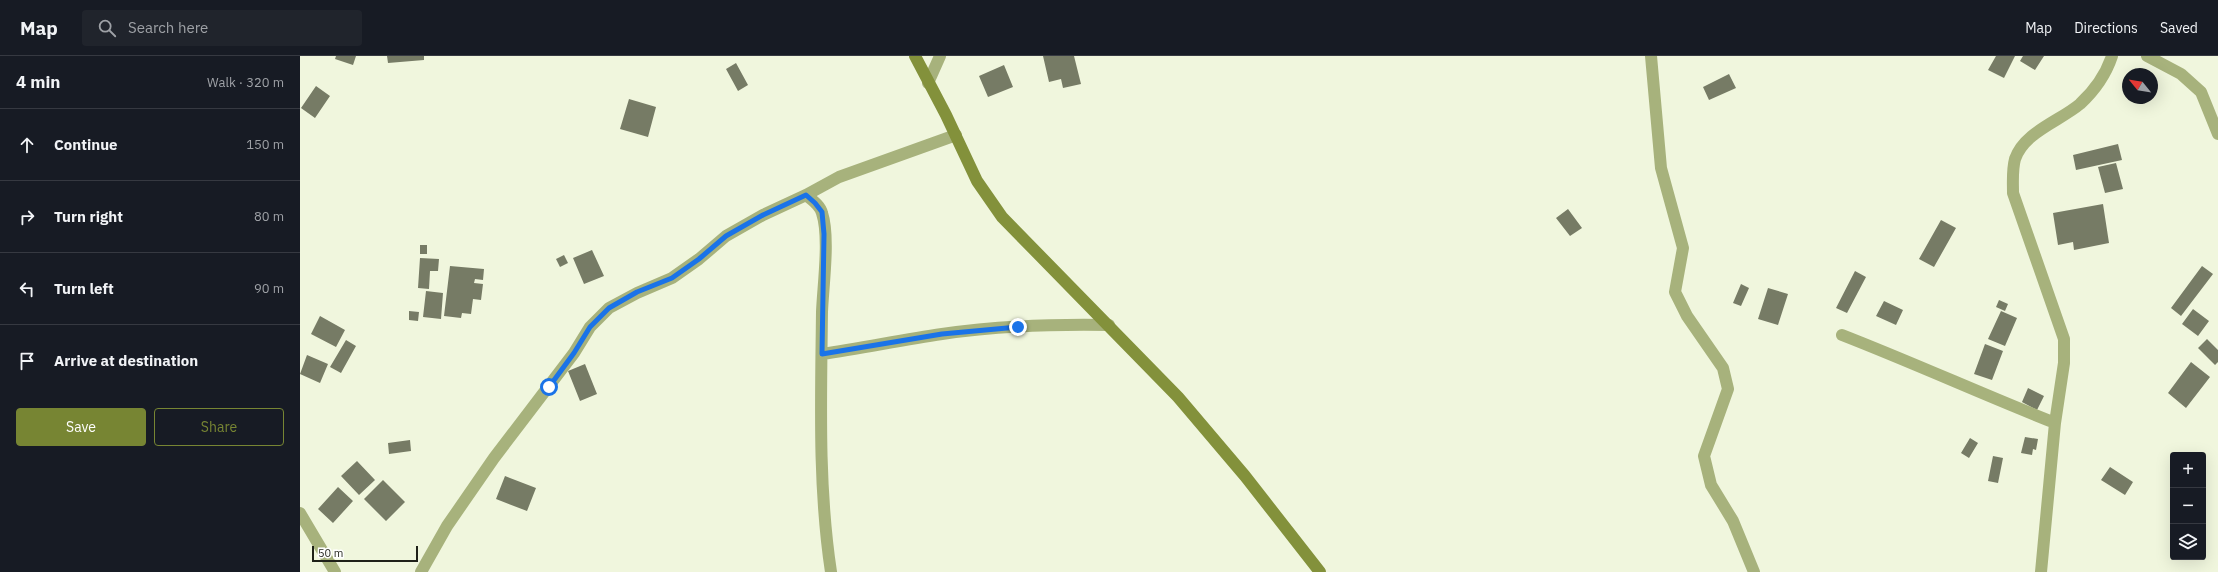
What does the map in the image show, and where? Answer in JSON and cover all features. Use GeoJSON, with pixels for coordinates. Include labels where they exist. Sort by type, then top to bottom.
{"type":"FeatureCollection","features":[{"type":"Feature","properties":{"kind":"main road"},"geometry":{"type":"LineString","coordinates":[[915,56],[956,135],[977,181],[1002,217],[1110,325],[1184,403],[1245,476],[1320,572]]}},
{"type":"Feature","properties":{"kind":"street"},"geometry":{"type":"LineString","coordinates":[[928,83],[940,56]]}},
{"type":"Feature","properties":{"kind":"street"},"geometry":{"type":"LineString","coordinates":[[1652,56],[1661,168],[1683,248],[1675,292],[1687,316],[1723,368],[1728,388],[1704,456],[1711,485],[1733,521],[1754,572]]}},
{"type":"Feature","properties":{"kind":"street"},"geometry":{"type":"LineString","coordinates":[[2041,572],[2055,423],[2064,363],[2064,340],[2013,193],[2012,176],[2015,158],[2022,146],[2044,128],[2079,104],[2095,88],[2108,68],[2112,56]]}},
{"type":"Feature","properties":{"kind":"street"},"geometry":{"type":"LineString","coordinates":[[2148,56],[2182,74],[2201,92],[2218,134]]}},
{"type":"Feature","properties":{"kind":"street"},"geometry":{"type":"LineString","coordinates":[[421,572],[447,526],[494,458],[574,353],[590,327],[609,308],[637,292],[672,278],[699,259],[726,236],[763,215],[806,195],[839,177],[956,135]]}},
{"type":"Feature","properties":{"kind":"street"},"geometry":{"type":"LineString","coordinates":[[806,195],[822,212],[826,246],[822,354],[822,481],[831,572]]}},
{"type":"Feature","properties":{"kind":"street"},"geometry":{"type":"LineString","coordinates":[[822,354],[942,334],[1066,324],[1110,325]]}},
{"type":"Feature","properties":{"kind":"street"},"geometry":{"type":"LineString","coordinates":[[1842,335],[1931,370],[1995,399],[2055,423]]}},
{"type":"Feature","properties":{"kind":"street"},"geometry":{"type":"LineString","coordinates":[[300,513],[335,572]]}},
{"type":"Feature","properties":{"kind":"building"},"geometry":{"type":"Polygon","coordinates":[[[336,56],[356,56],[353,65],[335,59],[336,56]]]}},
{"type":"Feature","properties":{"kind":"building"},"geometry":{"type":"Polygon","coordinates":[[[387,56],[424,56],[424,60],[388,63],[387,56]]]}},
{"type":"Feature","properties":{"kind":"building"},"geometry":{"type":"Polygon","coordinates":[[[1043,56],[1074,56],[1081,84],[1063,88],[1061,79],[1049,82],[1043,56]]]}},
{"type":"Feature","properties":{"kind":"building"},"geometry":{"type":"Polygon","coordinates":[[[1996,56],[2015,56],[2004,78],[1988,70],[1996,56]]]}},
{"type":"Feature","properties":{"kind":"building"},"geometry":{"type":"Polygon","coordinates":[[[2023,56],[2044,56],[2035,70],[2020,61],[2023,56]]]}},
{"type":"Feature","properties":{"kind":"building"},"geometry":{"type":"Polygon","coordinates":[[[736,63],[748,85],[738,91],[726,69],[736,63]]]}},
{"type":"Feature","properties":{"kind":"building"},"geometry":{"type":"Polygon","coordinates":[[[1004,65],[1013,87],[988,97],[979,76],[1004,65]]]}},
{"type":"Feature","properties":{"kind":"building"},"geometry":{"type":"Polygon","coordinates":[[[1729,74],[1736,88],[1709,100],[1703,87],[1729,74]]]}},
{"type":"Feature","properties":{"kind":"building"},"geometry":{"type":"Polygon","coordinates":[[[316,86],[330,96],[315,118],[301,108],[316,86]]]}},
{"type":"Feature","properties":{"kind":"building"},"geometry":{"type":"Polygon","coordinates":[[[629,99],[656,107],[648,137],[620,129],[629,99]]]}},
{"type":"Feature","properties":{"kind":"building"},"geometry":{"type":"Polygon","coordinates":[[[2118,144],[2122,160],[2076,170],[2073,155],[2118,144]]]}},
{"type":"Feature","properties":{"kind":"building"},"geometry":{"type":"Polygon","coordinates":[[[2116,163],[2123,189],[2105,193],[2098,167],[2116,163]]]}},
{"type":"Feature","properties":{"kind":"building"},"geometry":{"type":"Polygon","coordinates":[[[2103,204],[2109,243],[2074,250],[2073,242],[2058,245],[2053,213],[2103,204]]]}},
{"type":"Feature","properties":{"kind":"building"},"geometry":{"type":"Polygon","coordinates":[[[1568,209],[1582,228],[1570,236],[1556,218],[1568,209]]]}},
{"type":"Feature","properties":{"kind":"building"},"geometry":{"type":"Polygon","coordinates":[[[1941,220],[1956,228],[1934,267],[1919,259],[1941,220]]]}},
{"type":"Feature","properties":{"kind":"building"},"geometry":{"type":"Polygon","coordinates":[[[420,245],[427,245],[427,254],[420,254],[420,245]]]}},
{"type":"Feature","properties":{"kind":"building"},"geometry":{"type":"Polygon","coordinates":[[[592,250],[604,276],[584,284],[573,258],[592,250]]]}},
{"type":"Feature","properties":{"kind":"building"},"geometry":{"type":"Polygon","coordinates":[[[564,255],[568,263],[560,267],[556,259],[564,255]]]}},
{"type":"Feature","properties":{"kind":"building"},"geometry":{"type":"Polygon","coordinates":[[[420,258],[439,259],[438,271],[430,271],[429,289],[418,288],[420,258]]]}},
{"type":"Feature","properties":{"kind":"building"},"geometry":{"type":"Polygon","coordinates":[[[450,266],[484,269],[483,280],[475,279],[474,283],[483,284],[481,300],[473,299],[471,314],[462,313],[461,318],[444,316],[450,266]]]}},
{"type":"Feature","properties":{"kind":"building"},"geometry":{"type":"Polygon","coordinates":[[[2202,266],[2213,274],[2181,316],[2171,308],[2202,266]]]}},
{"type":"Feature","properties":{"kind":"building"},"geometry":{"type":"Polygon","coordinates":[[[1855,271],[1866,277],[1847,313],[1836,308],[1855,271]]]}},
{"type":"Feature","properties":{"kind":"building"},"geometry":{"type":"Polygon","coordinates":[[[1741,284],[1749,288],[1741,306],[1733,303],[1741,284]]]}},
{"type":"Feature","properties":{"kind":"building"},"geometry":{"type":"Polygon","coordinates":[[[1768,288],[1788,294],[1778,325],[1758,319],[1768,288]]]}},
{"type":"Feature","properties":{"kind":"building"},"geometry":{"type":"Polygon","coordinates":[[[426,291],[443,293],[441,319],[423,317],[426,291]]]}},
{"type":"Feature","properties":{"kind":"building"},"geometry":{"type":"Polygon","coordinates":[[[1999,300],[2008,304],[2005,311],[1996,307],[1999,300]]]}},
{"type":"Feature","properties":{"kind":"building"},"geometry":{"type":"Polygon","coordinates":[[[1884,301],[1903,310],[1896,325],[1876,316],[1884,301]]]}},
{"type":"Feature","properties":{"kind":"building"},"geometry":{"type":"Polygon","coordinates":[[[2193,309],[2209,321],[2198,336],[2182,324],[2193,309]]]}},
{"type":"Feature","properties":{"kind":"building"},"geometry":{"type":"Polygon","coordinates":[[[409,311],[419,312],[418,321],[409,320],[409,311]]]}},
{"type":"Feature","properties":{"kind":"building"},"geometry":{"type":"Polygon","coordinates":[[[2001,311],[2017,318],[2005,346],[1988,339],[2001,311]]]}},
{"type":"Feature","properties":{"kind":"building"},"geometry":{"type":"Polygon","coordinates":[[[320,316],[345,330],[336,347],[311,334],[320,316]]]}},
{"type":"Feature","properties":{"kind":"building"},"geometry":{"type":"Polygon","coordinates":[[[2207,339],[2218,350],[2218,362],[2215,365],[2198,348],[2207,339]]]}},
{"type":"Feature","properties":{"kind":"building"},"geometry":{"type":"Polygon","coordinates":[[[346,340],[356,346],[341,373],[330,367],[346,340]]]}},
{"type":"Feature","properties":{"kind":"building"},"geometry":{"type":"Polygon","coordinates":[[[1985,344],[2003,351],[1992,380],[1974,374],[1985,344]]]}},
{"type":"Feature","properties":{"kind":"building"},"geometry":{"type":"Polygon","coordinates":[[[307,355],[328,364],[320,383],[300,374],[307,355]]]}},
{"type":"Feature","properties":{"kind":"building"},"geometry":{"type":"Polygon","coordinates":[[[2191,362],[2210,377],[2186,408],[2168,393],[2191,362]]]}},
{"type":"Feature","properties":{"kind":"building"},"geometry":{"type":"Polygon","coordinates":[[[585,364],[597,394],[580,401],[568,371],[585,364]]]}},
{"type":"Feature","properties":{"kind":"building"},"geometry":{"type":"Polygon","coordinates":[[[2028,388],[2044,396],[2037,410],[2022,402],[2028,388]]]}},
{"type":"Feature","properties":{"kind":"building"},"geometry":{"type":"Polygon","coordinates":[[[2025,437],[2038,439],[2036,450],[2033,449],[2032,455],[2021,453],[2025,437]]]}},
{"type":"Feature","properties":{"kind":"building"},"geometry":{"type":"Polygon","coordinates":[[[1970,438],[1978,443],[1969,458],[1961,453],[1970,438]]]}},
{"type":"Feature","properties":{"kind":"building"},"geometry":{"type":"Polygon","coordinates":[[[410,440],[411,451],[389,454],[388,443],[410,440]]]}},
{"type":"Feature","properties":{"kind":"building"},"geometry":{"type":"Polygon","coordinates":[[[1993,456],[2003,458],[1998,483],[1988,481],[1993,456]]]}},
{"type":"Feature","properties":{"kind":"building"},"geometry":{"type":"Polygon","coordinates":[[[357,461],[375,480],[359,495],[341,476],[357,461]]]}},
{"type":"Feature","properties":{"kind":"building"},"geometry":{"type":"Polygon","coordinates":[[[2110,467],[2133,482],[2125,495],[2101,480],[2110,467]]]}},
{"type":"Feature","properties":{"kind":"building"},"geometry":{"type":"Polygon","coordinates":[[[505,476],[536,488],[527,511],[496,499],[505,476]]]}},
{"type":"Feature","properties":{"kind":"building"},"geometry":{"type":"Polygon","coordinates":[[[383,480],[405,502],[386,521],[364,499],[383,480]]]}},
{"type":"Feature","properties":{"kind":"building"},"geometry":{"type":"Polygon","coordinates":[[[338,487],[353,501],[333,523],[318,509],[338,487]]]}},
{"type":"Feature","properties":{"kind":"route"},"geometry":{"type":"LineString","coordinates":[[549,387],[574,353],[590,327],[609,308],[637,292],[672,278],[699,259],[726,236],[763,215],[806,195],[822,212],[826,246],[822,300],[822,354],[942,334],[1018,327]]}}]}
